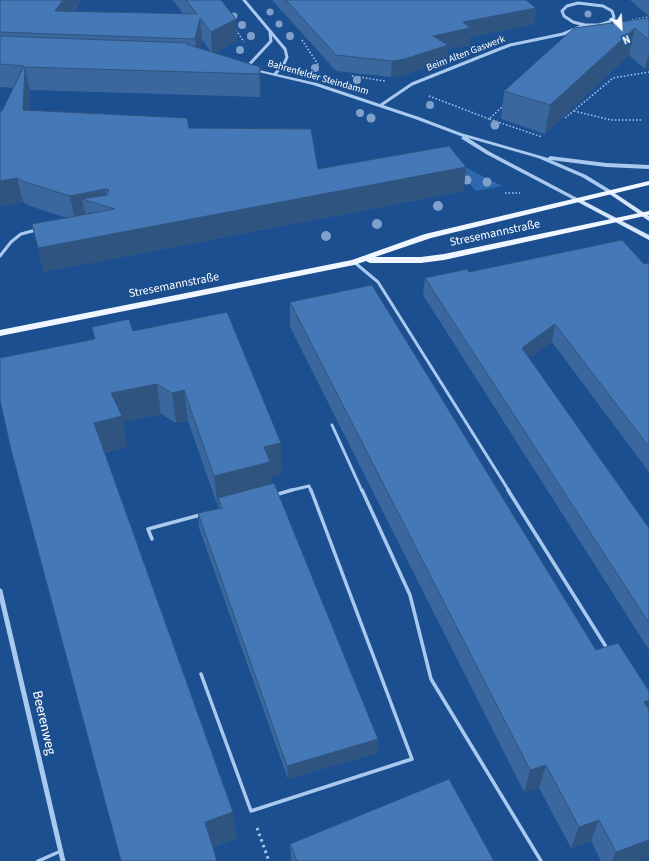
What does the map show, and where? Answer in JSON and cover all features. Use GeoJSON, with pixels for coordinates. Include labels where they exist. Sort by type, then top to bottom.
{"type":"FeatureCollection","features":[{"type":"Feature","properties":{"kind":"main road","name":"Stresemannstraße"},"geometry":{"type":"LineString","coordinates":[[0,333],[354,262],[428,236],[649,183]]}},
{"type":"Feature","properties":{"kind":"main road"},"geometry":{"type":"LineString","coordinates":[[610,192],[647,215]]}},
{"type":"Feature","properties":{"kind":"main road"},"geometry":{"type":"LineString","coordinates":[[578,200],[649,238]]}},
{"type":"Feature","properties":{"kind":"main road","name":"Stresemannstraße"},"geometry":{"type":"LineString","coordinates":[[354,262],[420,260],[444,257],[615,220],[647,215]]}},
{"type":"Feature","properties":{"kind":"street"},"geometry":{"type":"LineString","coordinates":[[244,0],[280,42],[287,57],[284,64],[275,74]]}},
{"type":"Feature","properties":{"kind":"street","name":"Beim Alten Gaswerk"},"geometry":{"type":"LineString","coordinates":[[381,105],[412,84],[510,45],[563,34],[585,25],[599,25],[609,22],[614,17],[612,11],[597,5],[578,3],[567,6],[562,11],[564,16],[572,22],[585,25]]}},
{"type":"Feature","properties":{"kind":"street"},"geometry":{"type":"LineString","coordinates":[[245,68],[271,41],[272,37],[270,31]]}},
{"type":"Feature","properties":{"kind":"street","name":"Bahrenfelder Steindamm"},"geometry":{"type":"LineString","coordinates":[[238,68],[275,74],[381,105],[459,134],[540,157],[584,176],[610,192]]}},
{"type":"Feature","properties":{"kind":"street","name":"Bahrenfelder Steindamm"},"geometry":{"type":"LineString","coordinates":[[459,134],[488,154],[578,200]]}},
{"type":"Feature","properties":{"kind":"street"},"geometry":{"type":"LineString","coordinates":[[540,157],[606,165],[649,167]]}},
{"type":"Feature","properties":{"kind":"street","name":"Beerenweg"},"geometry":{"type":"LineString","coordinates":[[0,591],[63,861]]}},
{"type":"Feature","properties":{"kind":"lane"},"geometry":{"type":"LineString","coordinates":[[0,256],[21,234],[41,229]]}},
{"type":"Feature","properties":{"kind":"lane"},"geometry":{"type":"LineString","coordinates":[[354,262],[378,282],[611,655]]}},
{"type":"Feature","properties":{"kind":"lane"},"geometry":{"type":"LineString","coordinates":[[332,425],[410,595],[431,679],[541,861]]}},
{"type":"Feature","properties":{"kind":"lane"},"geometry":{"type":"LineString","coordinates":[[201,674],[251,811],[412,760],[309,486],[268,497]]}},
{"type":"Feature","properties":{"kind":"lane"},"geometry":{"type":"LineString","coordinates":[[152,538],[148,529],[208,512]]}},
{"type":"Feature","properties":{"kind":"lane"},"geometry":{"type":"LineString","coordinates":[[38,861],[61,852]]}},
{"type":"Feature","properties":{"kind":"path"},"geometry":{"type":"LineString","coordinates":[[234,28],[243,39],[244,44]]}},
{"type":"Feature","properties":{"kind":"path"},"geometry":{"type":"LineString","coordinates":[[565,118],[613,78],[649,72]]}},
{"type":"Feature","properties":{"kind":"path"},"geometry":{"type":"LineString","coordinates":[[423,94],[444,103],[543,137]]}},
{"type":"Feature","properties":{"kind":"path"},"geometry":{"type":"LineString","coordinates":[[489,119],[505,104]]}},
{"type":"Feature","properties":{"kind":"path"},"geometry":{"type":"LineString","coordinates":[[573,111],[611,120],[643,120]]}},
{"type":"Feature","properties":{"kind":"path"},"geometry":{"type":"LineString","coordinates":[[251,811],[269,861]]}},
{"type":"Feature","properties":{"kind":"shaded area"},"geometry":{"type":"Polygon","coordinates":[[[459,164],[502,186],[476,191],[454,166],[459,164]]]}},
{"type":"Feature","properties":{"kind":"building"},"geometry":{"type":"Polygon","coordinates":[[[0,0],[63,0],[55,11],[197,14],[186,0],[221,0],[236,19],[211,32],[200,18],[195,39],[0,32],[0,0]]]}},
{"type":"Feature","properties":{"kind":"building"},"geometry":{"type":"Polygon","coordinates":[[[286,0],[526,0],[536,8],[463,22],[470,28],[433,36],[448,45],[405,59],[392,61],[336,55],[286,0]]]}},
{"type":"Feature","properties":{"kind":"building"},"geometry":{"type":"Polygon","coordinates":[[[649,18],[649,40],[635,28],[550,105],[504,91],[574,28],[649,18]]]}},
{"type":"Feature","properties":{"kind":"building"},"geometry":{"type":"Polygon","coordinates":[[[0,36],[188,43],[186,44],[260,67],[259,74],[25,67],[23,110],[187,118],[189,128],[311,129],[318,169],[449,146],[466,167],[38,248],[32,224],[115,209],[82,199],[107,195],[109,190],[105,189],[70,196],[25,182],[17,178],[0,181],[0,111],[2,111],[24,66],[0,64],[0,36]]]}},
{"type":"Feature","properties":{"kind":"building"},"geometry":{"type":"Polygon","coordinates":[[[622,240],[644,264],[649,263],[649,447],[555,324],[522,348],[649,528],[649,623],[425,278],[467,269],[469,272],[622,240]]]}},
{"type":"Feature","properties":{"kind":"building"},"geometry":{"type":"Polygon","coordinates":[[[372,285],[596,650],[618,643],[649,691],[649,700],[644,702],[649,710],[649,840],[616,852],[599,820],[579,827],[546,765],[530,770],[290,302],[372,285]]]}},
{"type":"Feature","properties":{"kind":"building"},"geometry":{"type":"Polygon","coordinates":[[[227,312],[281,443],[264,447],[270,462],[214,476],[184,390],[172,393],[157,384],[111,393],[122,416],[94,423],[233,812],[205,822],[217,861],[121,861],[10,446],[0,400],[0,358],[95,339],[92,327],[129,319],[133,331],[227,312]]]}},
{"type":"Feature","properties":{"kind":"building"},"geometry":{"type":"Polygon","coordinates":[[[274,483],[378,739],[287,766],[198,513],[222,508],[218,498],[274,483]]]}},
{"type":"Feature","properties":{"kind":"building"},"geometry":{"type":"Polygon","coordinates":[[[449,779],[494,861],[297,861],[290,844],[449,779]]]}}]}
